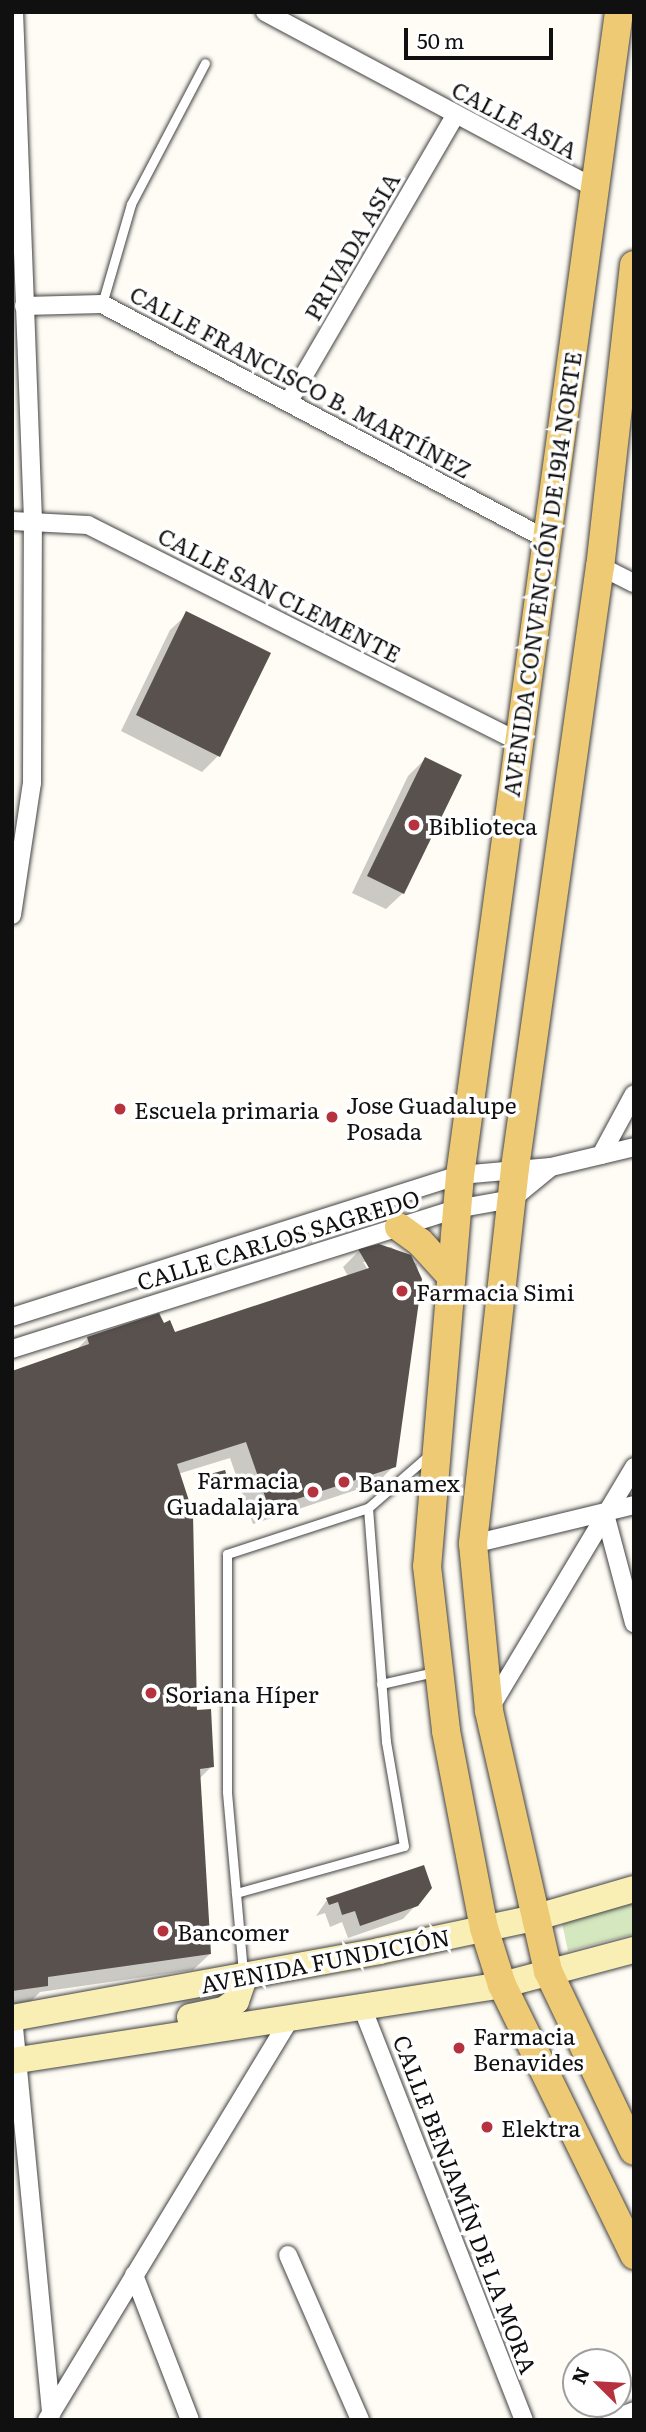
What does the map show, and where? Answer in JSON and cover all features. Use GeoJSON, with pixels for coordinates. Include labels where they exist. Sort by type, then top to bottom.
{"type":"FeatureCollection","features":[{"type":"Feature","properties":{"kind":"main road","name":"AVENIDA CONVENCIÓN DE 1914 NORTE"},"geometry":{"type":"LineString","coordinates":[[615,21],[595,188],[460,1175],[449,1274],[426,1566],[439,1672],[484,1928],[502,1985],[634,2255]]}},
{"type":"Feature","properties":{"kind":"main road"},"geometry":{"type":"LineString","coordinates":[[634,265],[600,566],[515,1168],[473,1544],[489,1711],[548,1971],[634,2151]]}},
{"type":"Feature","properties":{"kind":"main road"},"geometry":{"type":"LineString","coordinates":[[399,1227],[420,1242],[449,1274]]}},
{"type":"Feature","properties":{"kind":"street"},"geometry":{"type":"LineString","coordinates":[[12,915],[32,783],[33,520],[15,12]]}},
{"type":"Feature","properties":{"kind":"street","name":"CALLE ASIA"},"geometry":{"type":"LineString","coordinates":[[265,12],[455,116],[595,188]]}},
{"type":"Feature","properties":{"kind":"street","name":"PRIVADA ASIA"},"geometry":{"type":"LineString","coordinates":[[289,401],[455,116]]}},
{"type":"Feature","properties":{"kind":"street","name":"CALLE FRANCISCO B. MARTÍNEZ"},"geometry":{"type":"LineString","coordinates":[[24,306],[102,304],[546,539]]}},
{"type":"Feature","properties":{"kind":"street","name":"CALLE SAN CLEMENTE"},"geometry":{"type":"LineString","coordinates":[[12,521],[88,524],[518,741]]}},
{"type":"Feature","properties":{"kind":"street"},"geometry":{"type":"LineString","coordinates":[[600,566],[634,583]]}},
{"type":"Feature","properties":{"kind":"street"},"geometry":{"type":"LineString","coordinates":[[601,1155],[634,1094]]}},
{"type":"Feature","properties":{"kind":"street","name":"CALLE CARLOS SAGREDO"},"geometry":{"type":"LineString","coordinates":[[12,1317],[460,1175],[515,1168],[551,1167],[634,1147]]}},
{"type":"Feature","properties":{"kind":"street","name":"CALLE CARLOS SAGREDO"},"geometry":{"type":"LineString","coordinates":[[12,1349],[456,1209],[512,1199],[551,1167]]}},
{"type":"Feature","properties":{"kind":"street"},"geometry":{"type":"LineString","coordinates":[[122,1280],[130,1310]]}},
{"type":"Feature","properties":{"kind":"street"},"geometry":{"type":"LineString","coordinates":[[489,1711],[634,1467]]}},
{"type":"Feature","properties":{"kind":"street"},"geometry":{"type":"LineString","coordinates":[[473,1544],[634,1505]]}},
{"type":"Feature","properties":{"kind":"street"},"geometry":{"type":"LineString","coordinates":[[605,1514],[634,1623]]}},
{"type":"Feature","properties":{"kind":"street","name":"AVENIDA FUNDICIÓN"},"geometry":{"type":"LineString","coordinates":[[13,2017],[244,1978],[534,1918],[634,1889]]}},
{"type":"Feature","properties":{"kind":"street","name":"AVENIDA FUNDICIÓN"},"geometry":{"type":"LineString","coordinates":[[15,2061],[502,1985],[634,1950]]}},
{"type":"Feature","properties":{"kind":"street"},"geometry":{"type":"LineString","coordinates":[[139,2042],[179,2020],[224,2010],[236,2001],[244,1978]]}},
{"type":"Feature","properties":{"kind":"street","name":"CALLE BENJAMÍN DE LA MORA"},"geometry":{"type":"LineString","coordinates":[[362,2007],[524,2420]]}},
{"type":"Feature","properties":{"kind":"street"},"geometry":{"type":"LineString","coordinates":[[13,2017],[49,2417]]}},
{"type":"Feature","properties":{"kind":"street"},"geometry":{"type":"LineString","coordinates":[[49,2417],[290,2018]]}},
{"type":"Feature","properties":{"kind":"street"},"geometry":{"type":"LineString","coordinates":[[288,2255],[360,2420]]}},
{"type":"Feature","properties":{"kind":"street"},"geometry":{"type":"LineString","coordinates":[[134,2275],[190,2420]]}},
{"type":"Feature","properties":{"kind":"street"},"geometry":{"type":"LineString","coordinates":[[611,2420],[634,2411]]}},
{"type":"Feature","properties":{"kind":"lane"},"geometry":{"type":"LineString","coordinates":[[102,304],[131,204],[205,63]]}},
{"type":"Feature","properties":{"kind":"lane"},"geometry":{"type":"LineString","coordinates":[[244,1978],[227,1791],[227,1554],[368,1508],[436,1450]]}},
{"type":"Feature","properties":{"kind":"lane"},"geometry":{"type":"LineString","coordinates":[[236,1893],[404,1846],[382,1684],[368,1508]]}},
{"type":"Feature","properties":{"kind":"lane"},"geometry":{"type":"LineString","coordinates":[[382,1684],[439,1672]]}},
{"type":"Feature","properties":{"kind":"green space"},"geometry":{"type":"Polygon","coordinates":[[[634,1893],[634,1934],[568,1951],[560,1914],[634,1893]]]}},
{"type":"Feature","properties":{"kind":"building"},"geometry":{"type":"Polygon","coordinates":[[[186,611],[271,653],[220,757],[136,715],[186,611]]]}},
{"type":"Feature","properties":{"kind":"building","name":"Biblioteca"},"geometry":{"type":"Polygon","coordinates":[[[425,757],[462,775],[404,894],[367,876],[425,757]]]}},
{"type":"Feature","properties":{"kind":"building"},"geometry":{"type":"Polygon","coordinates":[[[379,1244],[411,1255],[422,1279],[396,1467],[269,1508],[246,1442],[177,1464],[193,1513],[197,1710],[211,1709],[214,1767],[200,1769],[211,1954],[48,1977],[48,1986],[12,1991],[12,1371],[89,1344],[87,1337],[159,1313],[164,1323],[170,1320],[175,1332],[369,1268],[358,1249],[379,1244]]]}},
{"type":"Feature","properties":{"kind":"building"},"geometry":{"type":"Polygon","coordinates":[[[225,1470],[229,1482],[214,1487],[210,1474],[225,1470]]]}},
{"type":"Feature","properties":{"kind":"building"},"geometry":{"type":"Polygon","coordinates":[[[424,1865],[432,1888],[418,1906],[360,1926],[355,1911],[342,1915],[338,1902],[329,1905],[326,1898],[424,1865]]]}},
{"type":"Feature","properties":{"kind":"place","name":"Biblioteca"},"geometry":{"type":"Point","coordinates":[414,825]}},
{"type":"Feature","properties":{"kind":"place","name":"Escuela primaria"},"geometry":{"type":"Point","coordinates":[120,1109]}},
{"type":"Feature","properties":{"kind":"place","name":"Jose Guadalupe Posada"},"geometry":{"type":"Point","coordinates":[332,1117]}},
{"type":"Feature","properties":{"kind":"place","name":"Farmacia Simi"},"geometry":{"type":"Point","coordinates":[402,1291]}},
{"type":"Feature","properties":{"kind":"place","name":"Banamex"},"geometry":{"type":"Point","coordinates":[344,1482]}},
{"type":"Feature","properties":{"kind":"place","name":"Farmacia Guadalajara"},"geometry":{"type":"Point","coordinates":[313,1492]}},
{"type":"Feature","properties":{"kind":"place","name":"Soriana Híper"},"geometry":{"type":"Point","coordinates":[151,1693]}},
{"type":"Feature","properties":{"kind":"place","name":"Bancomer"},"geometry":{"type":"Point","coordinates":[163,1931]}},
{"type":"Feature","properties":{"kind":"place","name":"Farmacia Benavides"},"geometry":{"type":"Point","coordinates":[459,2048]}},
{"type":"Feature","properties":{"kind":"place","name":"Elektra"},"geometry":{"type":"Point","coordinates":[487,2127]}}]}
